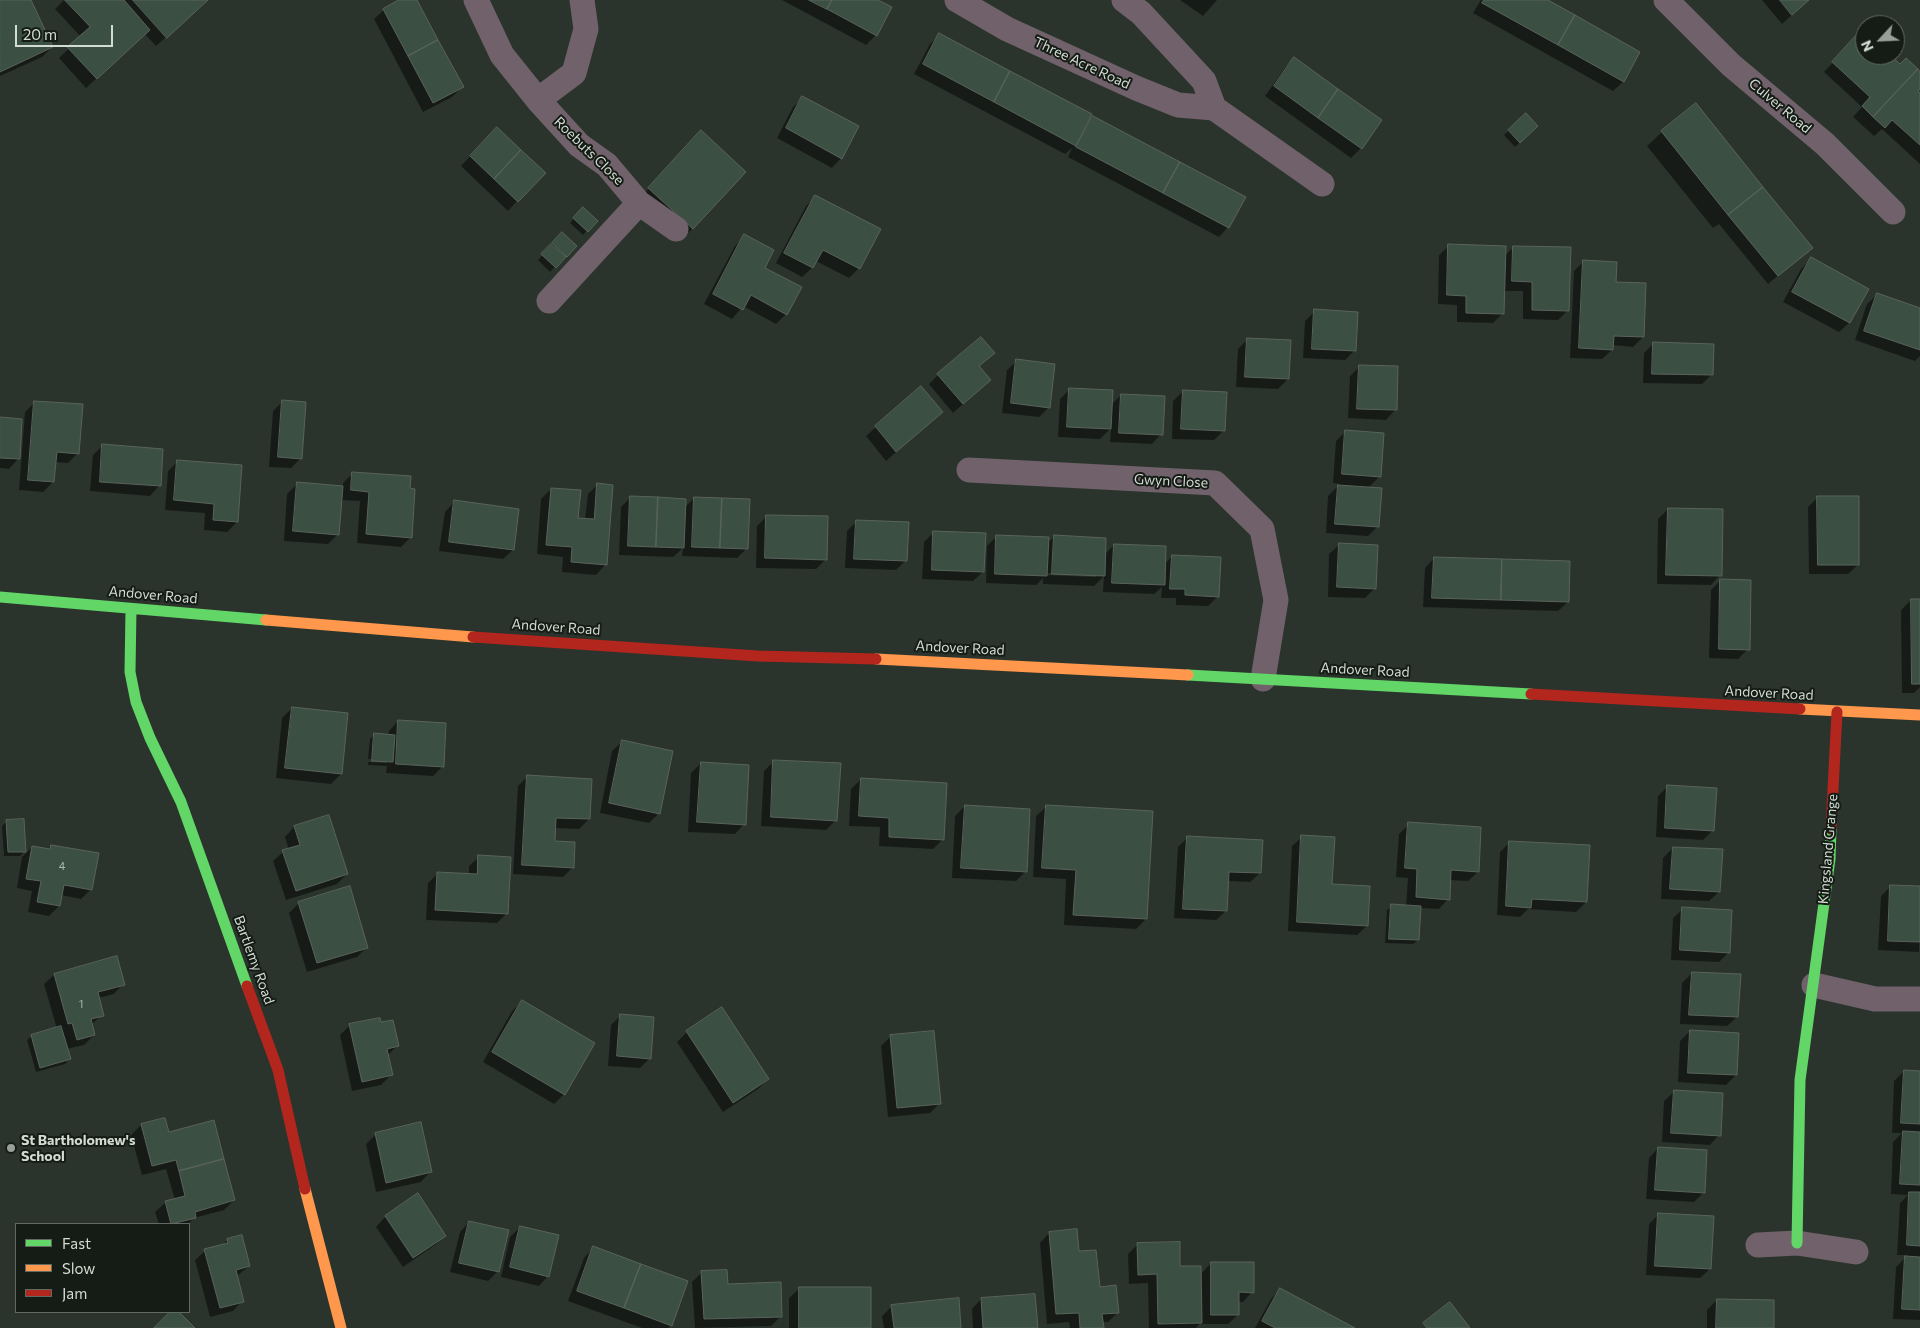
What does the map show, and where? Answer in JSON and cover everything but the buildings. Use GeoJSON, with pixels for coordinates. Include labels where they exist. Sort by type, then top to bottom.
{"type":"FeatureCollection","features":[{"type":"Feature","properties":{"kind":"main road","name":"Andover Road"},"geometry":{"type":"LineString","coordinates":[[0,597],[390,631],[758,656],[902,660],[1920,715]]}},
{"type":"Feature","properties":{"kind":"main road","name":"Bartlemy Road"},"geometry":{"type":"LineString","coordinates":[[131,608],[130,672],[136,702],[150,738],[181,802],[278,1070],[298,1162],[341,1328]]}},
{"type":"Feature","properties":{"kind":"main road","name":"Kingsland Grange"},"geometry":{"type":"LineString","coordinates":[[1797,1243],[1800,1080],[1830,858],[1837,712]]}},
{"type":"Feature","properties":{"kind":"street","name":"Roebuts Close"},"geometry":{"type":"LineString","coordinates":[[476,0],[502,55],[538,100],[579,145],[606,165],[639,203],[676,229]]}},
{"type":"Feature","properties":{"kind":"street"},"geometry":{"type":"LineString","coordinates":[[538,100],[574,73],[586,29],[582,0]]}},
{"type":"Feature","properties":{"kind":"street","name":"Three Acre Road"},"geometry":{"type":"LineString","coordinates":[[957,0],[1007,29],[1136,88],[1178,105],[1214,108]]}},
{"type":"Feature","properties":{"kind":"street"},"geometry":{"type":"LineString","coordinates":[[1124,0],[1141,13],[1204,81],[1214,108],[1322,184]]}},
{"type":"Feature","properties":{"kind":"street","name":"Culver Road"},"geometry":{"type":"LineString","coordinates":[[1666,0],[1731,65],[1826,144],[1893,212]]}},
{"type":"Feature","properties":{"kind":"street"},"geometry":{"type":"LineString","coordinates":[[549,301],[639,203]]}},
{"type":"Feature","properties":{"kind":"street","name":"Gwyn Close"},"geometry":{"type":"LineString","coordinates":[[969,470],[1215,483],[1262,529],[1276,600],[1263,679]]}},
{"type":"Feature","properties":{"kind":"street"},"geometry":{"type":"LineString","coordinates":[[1814,985],[1875,999],[1920,999]]}},
{"type":"Feature","properties":{"kind":"street"},"geometry":{"type":"LineString","coordinates":[[1758,1245],[1797,1243],[1856,1252]]}},
{"type":"Feature","properties":{"kind":"traffic: fast"},"geometry":{"type":"LineString","coordinates":[[0,597],[266,620]]}},
{"type":"Feature","properties":{"kind":"traffic: fast"},"geometry":{"type":"LineString","coordinates":[[131,609],[130,672],[136,702],[150,738],[181,802],[247,986]]}},
{"type":"Feature","properties":{"kind":"traffic: fast"},"geometry":{"type":"LineString","coordinates":[[1188,675],[1531,694]]}},
{"type":"Feature","properties":{"kind":"traffic: fast"},"geometry":{"type":"LineString","coordinates":[[1797,1243],[1800,1080],[1830,859],[1831,829]]}},
{"type":"Feature","properties":{"kind":"traffic: slow"},"geometry":{"type":"LineString","coordinates":[[266,620],[473,637]]}},
{"type":"Feature","properties":{"kind":"traffic: slow"},"geometry":{"type":"LineString","coordinates":[[876,659],[1188,675]]}},
{"type":"Feature","properties":{"kind":"traffic: slow"},"geometry":{"type":"LineString","coordinates":[[1800,709],[1920,715]]}},
{"type":"Feature","properties":{"kind":"traffic: slow"},"geometry":{"type":"LineString","coordinates":[[305,1189],[341,1328]]}},
{"type":"Feature","properties":{"kind":"traffic: jam"},"geometry":{"type":"LineString","coordinates":[[473,637],[758,656],[876,659]]}},
{"type":"Feature","properties":{"kind":"traffic: jam"},"geometry":{"type":"LineString","coordinates":[[1531,694],[1800,709]]}},
{"type":"Feature","properties":{"kind":"traffic: jam"},"geometry":{"type":"LineString","coordinates":[[1831,829],[1837,712]]}},
{"type":"Feature","properties":{"kind":"traffic: jam"},"geometry":{"type":"LineString","coordinates":[[247,986],[278,1070],[305,1189]]}},
{"type":"Feature","properties":{"kind":"place","name":"St Bartholomew's School"},"geometry":{"type":"Point","coordinates":[11,1148]}}]}
